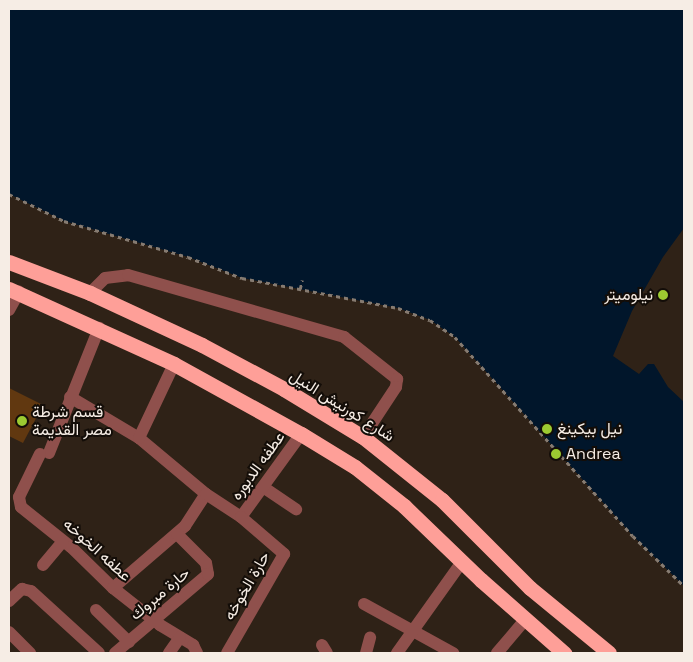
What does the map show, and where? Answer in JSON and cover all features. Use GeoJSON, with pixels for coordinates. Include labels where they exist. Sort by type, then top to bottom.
{"type":"FeatureCollection","features":[{"type":"Feature","properties":{"kind":"highway","name":"شارع كورنيش النيل"},"geometry":{"type":"LineString","coordinates":[[9,262],[90,293],[243,367],[362,437],[435,494],[530,588],[609,653]]}},
{"type":"Feature","properties":{"kind":"highway"},"geometry":{"type":"LineString","coordinates":[[14,291],[99,328],[174,364],[301,434],[380,486],[525,620],[564,653]]}},
{"type":"Feature","properties":{"kind":"street"},"geometry":{"type":"LineString","coordinates":[[90,293],[105,278],[128,275],[344,337],[397,379],[396,388],[362,437]]}},
{"type":"Feature","properties":{"kind":"street"},"geometry":{"type":"LineString","coordinates":[[9,310],[14,291]]}},
{"type":"Feature","properties":{"kind":"street"},"geometry":{"type":"LineString","coordinates":[[70,397],[99,328]]}},
{"type":"Feature","properties":{"kind":"street"},"geometry":{"type":"LineString","coordinates":[[139,438],[174,364]]}},
{"type":"Feature","properties":{"kind":"street","name":"حارة الخوخه"},"geometry":{"type":"LineString","coordinates":[[70,397],[139,438],[206,494],[241,517],[280,548],[284,554],[227,653]]}},
{"type":"Feature","properties":{"kind":"street","name":"عطفه الخوخه"},"geometry":{"type":"LineString","coordinates":[[70,397],[45,454],[18,501],[21,507],[63,541],[113,588],[154,620],[192,645],[197,653]]}},
{"type":"Feature","properties":{"kind":"street","name":"عطفه الدبوره"},"geometry":{"type":"LineString","coordinates":[[241,517],[301,434]]}},
{"type":"Feature","properties":{"kind":"street"},"geometry":{"type":"LineString","coordinates":[[263,486],[296,509]]}},
{"type":"Feature","properties":{"kind":"street"},"geometry":{"type":"LineString","coordinates":[[113,588],[177,534],[206,494]]}},
{"type":"Feature","properties":{"kind":"street","name":"حارة مبروك"},"geometry":{"type":"LineString","coordinates":[[115,653],[209,570],[206,563],[177,534]]}},
{"type":"Feature","properties":{"kind":"street"},"geometry":{"type":"LineString","coordinates":[[43,565],[63,541]]}},
{"type":"Feature","properties":{"kind":"street"},"geometry":{"type":"LineString","coordinates":[[397,653],[410,630],[462,562]]}},
{"type":"Feature","properties":{"kind":"street"},"geometry":{"type":"LineString","coordinates":[[9,601],[22,588],[31,591],[99,653]]}},
{"type":"Feature","properties":{"kind":"street"},"geometry":{"type":"LineString","coordinates":[[364,604],[453,653]]}},
{"type":"Feature","properties":{"kind":"street"},"geometry":{"type":"LineString","coordinates":[[96,610],[129,642]]}},
{"type":"Feature","properties":{"kind":"street"},"geometry":{"type":"LineString","coordinates":[[497,653],[525,620]]}},
{"type":"Feature","properties":{"kind":"street"},"geometry":{"type":"LineString","coordinates":[[9,632],[30,653]]}},
{"type":"Feature","properties":{"kind":"street"},"geometry":{"type":"LineString","coordinates":[[169,653],[180,637]]}},
{"type":"Feature","properties":{"kind":"street"},"geometry":{"type":"LineString","coordinates":[[366,653],[370,638]]}},
{"type":"Feature","properties":{"kind":"path"},"geometry":{"type":"LineString","coordinates":[[300,289],[302,280]]}},
{"type":"Feature","properties":{"kind":"water"},"geometry":{"type":"Polygon","coordinates":[[[9,9],[684,9],[684,228],[663,257],[632,311],[613,356],[639,374],[648,364],[654,364],[668,387],[684,402],[684,586],[633,536],[455,337],[430,320],[398,308],[242,278],[188,257],[64,221],[9,194],[9,9]]]}},
{"type":"Feature","properties":{"kind":"building","name":"قسم شرطة مصر القديمة"},"geometry":{"type":"Polygon","coordinates":[[[9,388],[43,405],[23,443],[9,436],[9,388]]]}},
{"type":"Feature","properties":{"kind":"place","name":"نيلوميتر"},"geometry":{"type":"Point","coordinates":[663,295]}},
{"type":"Feature","properties":{"kind":"place","name":"قسم شرطة مصر القديمة"},"geometry":{"type":"Point","coordinates":[22,421]}},
{"type":"Feature","properties":{"kind":"place","name":"نيل بيكينغ"},"geometry":{"type":"Point","coordinates":[547,429]}},
{"type":"Feature","properties":{"kind":"place","name":"Andrea"},"geometry":{"type":"Point","coordinates":[556,454]}}]}
